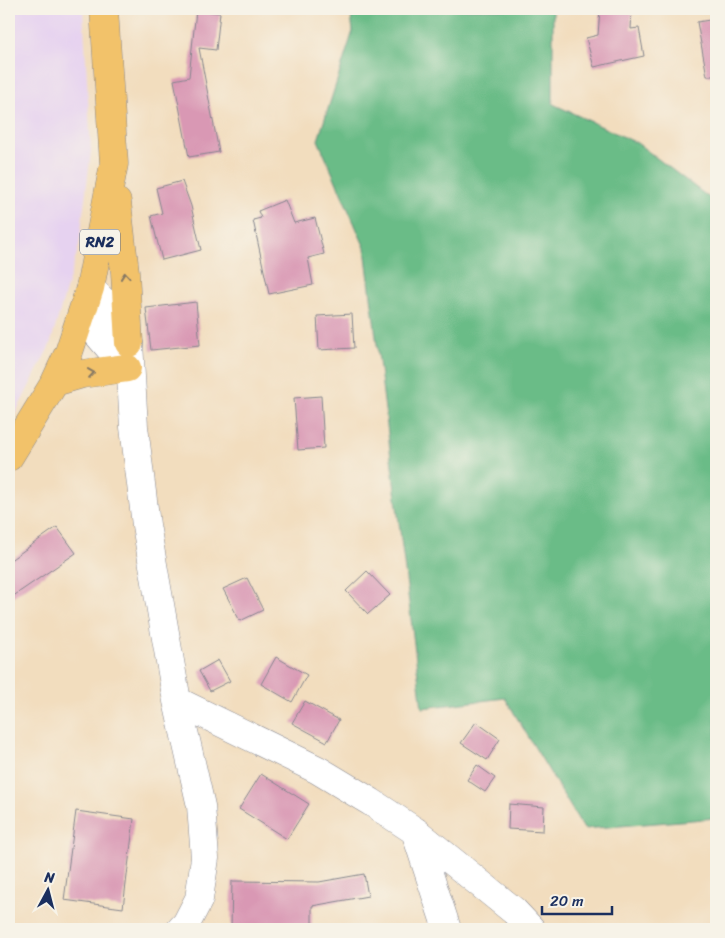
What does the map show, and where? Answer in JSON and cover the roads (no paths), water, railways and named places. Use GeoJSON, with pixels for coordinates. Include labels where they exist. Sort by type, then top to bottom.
{"type":"FeatureCollection","features":[{"type":"Feature","properties":{"kind":"highway","name":"RN2"},"geometry":{"type":"LineString","coordinates":[[9,457],[55,382],[69,352],[90,288],[114,164],[104,9]]}},
{"type":"Feature","properties":{"kind":"highway"},"geometry":{"type":"LineString","coordinates":[[55,382],[129,361],[125,272],[114,164]]}},
{"type":"Feature","properties":{"kind":"street"},"geometry":{"type":"LineString","coordinates":[[90,288],[122,325],[129,361],[134,427],[146,525],[177,701],[201,806],[205,858],[199,899],[185,928]]}},
{"type":"Feature","properties":{"kind":"street"},"geometry":{"type":"LineString","coordinates":[[82,316],[129,361]]}},
{"type":"Feature","properties":{"kind":"street"},"geometry":{"type":"LineString","coordinates":[[177,701],[318,770],[371,802],[415,831],[514,911],[531,929]]}},
{"type":"Feature","properties":{"kind":"street"},"geometry":{"type":"LineString","coordinates":[[415,831],[447,929]]}}]}
